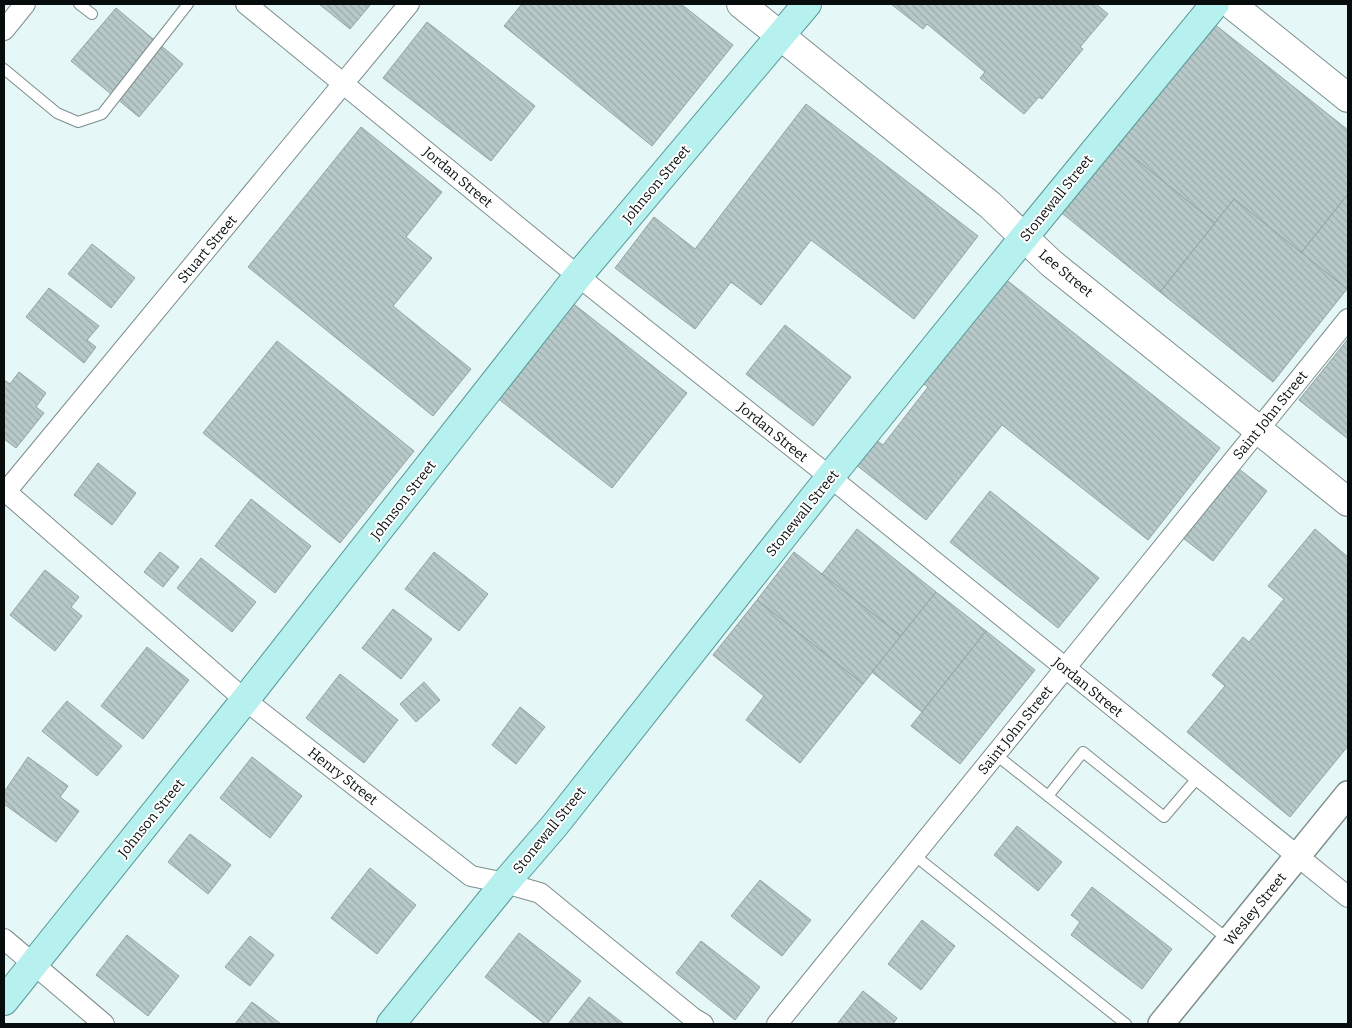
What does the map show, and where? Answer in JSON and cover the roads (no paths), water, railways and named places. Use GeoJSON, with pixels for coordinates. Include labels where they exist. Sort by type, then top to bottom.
{"type":"FeatureCollection","features":[{"type":"Feature","properties":{"kind":"main road","name":"Lee Street"},"geometry":{"type":"LineString","coordinates":[[741,4],[990,205],[1051,262],[1348,502]]}},
{"type":"Feature","properties":{"kind":"main road","name":"Johnson Street"},"geometry":{"type":"LineString","coordinates":[[4,1001],[246,700],[578,276],[807,4]]}},
{"type":"Feature","properties":{"kind":"main road","name":"Stonewall Street"},"geometry":{"type":"LineString","coordinates":[[391,1024],[505,883],[555,825],[1024,236],[1214,4]]}},
{"type":"Feature","properties":{"kind":"main road"},"geometry":{"type":"LineString","coordinates":[[1231,4],[1348,98]]}},
{"type":"Feature","properties":{"kind":"street"},"geometry":{"type":"LineString","coordinates":[[4,30],[25,4]]}},
{"type":"Feature","properties":{"kind":"street","name":"Jordan Street"},"geometry":{"type":"LineString","coordinates":[[246,4],[578,276],[1348,897]]}},
{"type":"Feature","properties":{"kind":"street","name":"Stuart Street"},"geometry":{"type":"LineString","coordinates":[[4,492],[410,4]]}},
{"type":"Feature","properties":{"kind":"street","name":"Saint John Street"},"geometry":{"type":"LineString","coordinates":[[777,1024],[1348,319]]}},
{"type":"Feature","properties":{"kind":"street","name":"Henry Street"},"geometry":{"type":"LineString","coordinates":[[4,492],[246,700],[471,876],[540,893],[703,1024]]}},
{"type":"Feature","properties":{"kind":"street","name":"Wesley Street"},"geometry":{"type":"LineString","coordinates":[[1161,1024],[1348,794]]}},
{"type":"Feature","properties":{"kind":"street"},"geometry":{"type":"LineString","coordinates":[[4,939],[104,1024]]}},
{"type":"Feature","properties":{"kind":"lane"},"geometry":{"type":"LineString","coordinates":[[79,4],[92,14]]}},
{"type":"Feature","properties":{"kind":"lane"},"geometry":{"type":"LineString","coordinates":[[4,69],[57,113],[78,122],[102,114],[188,4]]}},
{"type":"Feature","properties":{"kind":"lane"},"geometry":{"type":"LineString","coordinates":[[1048,796],[1083,752],[1164,817],[1198,776]]}},
{"type":"Feature","properties":{"kind":"lane"},"geometry":{"type":"LineString","coordinates":[[995,754],[1230,940]]}},
{"type":"Feature","properties":{"kind":"lane"},"geometry":{"type":"LineString","coordinates":[[914,855],[1126,1024]]}}]}
